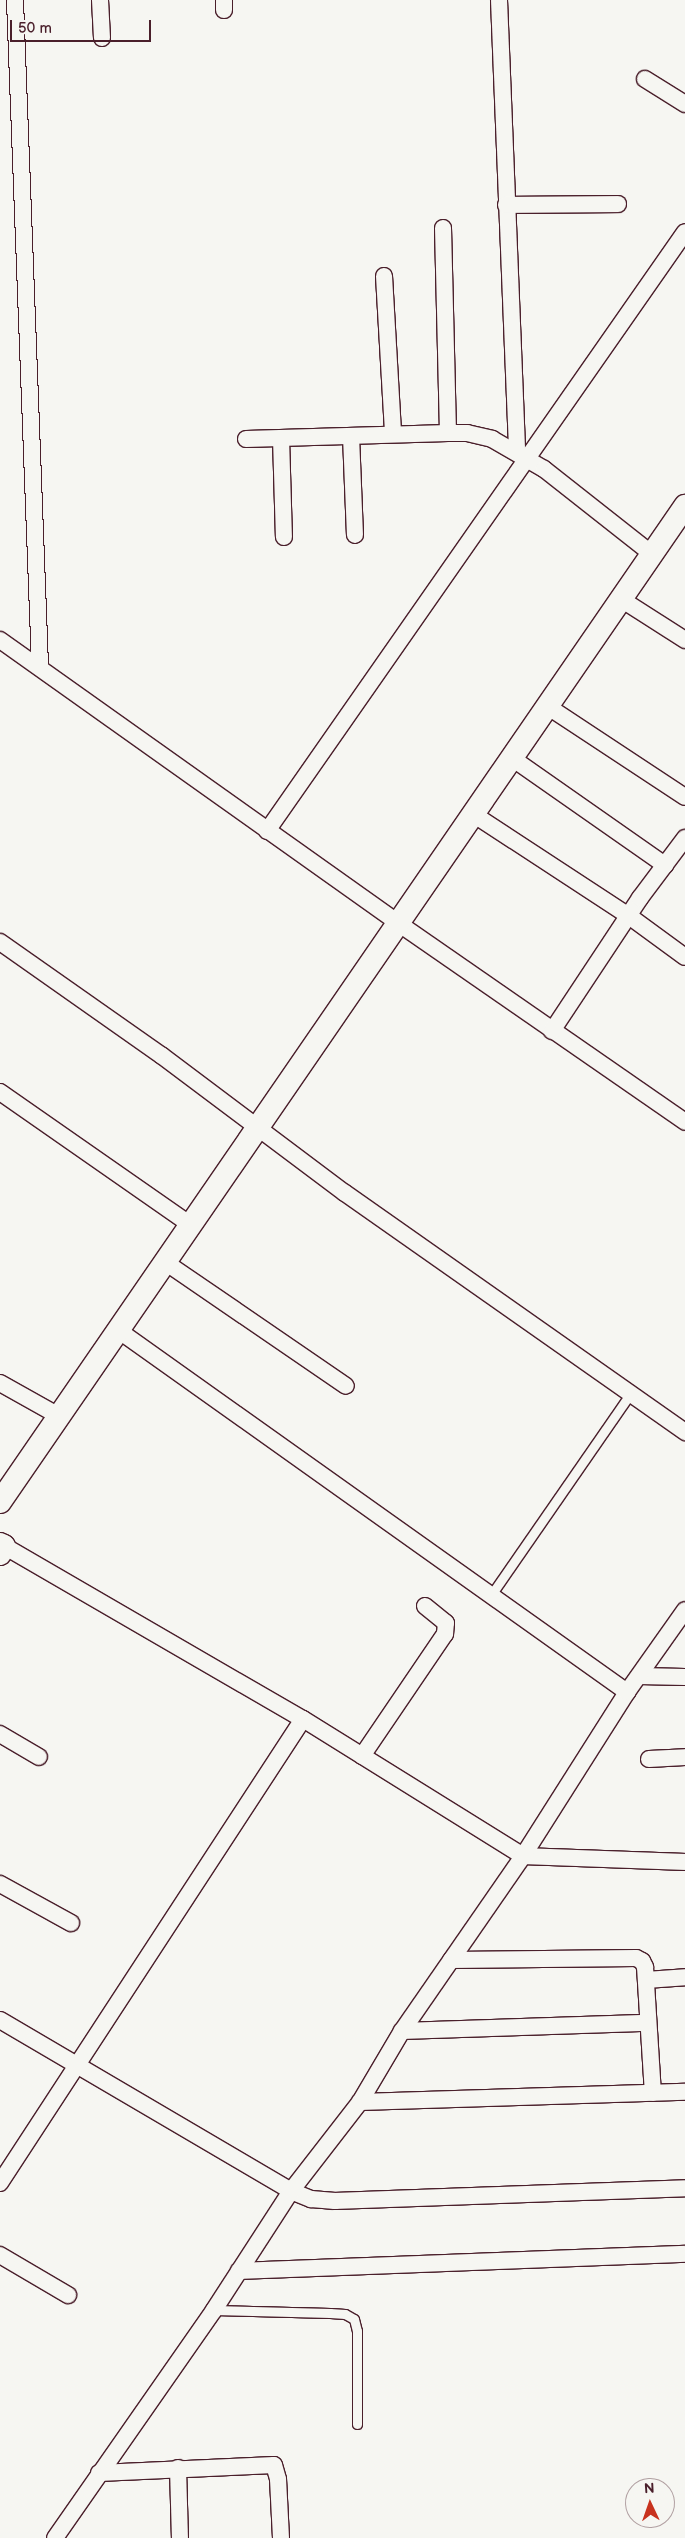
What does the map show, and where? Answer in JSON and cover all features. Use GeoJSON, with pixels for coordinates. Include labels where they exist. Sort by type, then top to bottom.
{"type":"FeatureCollection","features":[{"type":"Feature","properties":{"kind":"street"},"geometry":{"type":"LineString","coordinates":[[15,0],[40,667]]}},
{"type":"Feature","properties":{"kind":"street"},"geometry":{"type":"LineString","coordinates":[[100,0],[102,38]]}},
{"type":"Feature","properties":{"kind":"street"},"geometry":{"type":"LineString","coordinates":[[500,0],[506,205],[522,454]]}},
{"type":"Feature","properties":{"kind":"street"},"geometry":{"type":"LineString","coordinates":[[645,79],[685,104]]}},
{"type":"Feature","properties":{"kind":"street"},"geometry":{"type":"LineString","coordinates":[[506,205],[618,204]]}},
{"type":"Feature","properties":{"kind":"street"},"geometry":{"type":"LineString","coordinates":[[443,228],[448,433]]}},
{"type":"Feature","properties":{"kind":"street"},"geometry":{"type":"LineString","coordinates":[[267,831],[522,454],[685,232]]}},
{"type":"Feature","properties":{"kind":"street"},"geometry":{"type":"LineString","coordinates":[[384,276],[394,434]]}},
{"type":"Feature","properties":{"kind":"street"},"geometry":{"type":"LineString","coordinates":[[246,439],[467,433],[492,439],[522,454],[652,554]]}},
{"type":"Feature","properties":{"kind":"street"},"geometry":{"type":"LineString","coordinates":[[351,436],[355,535]]}},
{"type":"Feature","properties":{"kind":"street"},"geometry":{"type":"LineString","coordinates":[[281,438],[284,537]]}},
{"type":"Feature","properties":{"kind":"street"},"geometry":{"type":"LineString","coordinates":[[0,1502],[685,506]]}},
{"type":"Feature","properties":{"kind":"street"},"geometry":{"type":"LineString","coordinates":[[621,599],[685,640]]}},
{"type":"Feature","properties":{"kind":"street"},"geometry":{"type":"LineString","coordinates":[[0,640],[267,831],[685,1122]]}},
{"type":"Feature","properties":{"kind":"street"},"geometry":{"type":"LineString","coordinates":[[547,706],[685,797]]}},
{"type":"Feature","properties":{"kind":"street"},"geometry":{"type":"LineString","coordinates":[[512,758],[665,865]]}},
{"type":"Feature","properties":{"kind":"street"},"geometry":{"type":"LineString","coordinates":[[473,814],[629,916],[685,957]]}},
{"type":"Feature","properties":{"kind":"street"},"geometry":{"type":"LineString","coordinates":[[552,1031],[629,916],[685,838]]}},
{"type":"Feature","properties":{"kind":"street"},"geometry":{"type":"LineString","coordinates":[[0,942],[258,1126],[345,1193],[685,1432]]}},
{"type":"Feature","properties":{"kind":"street"},"geometry":{"type":"LineString","coordinates":[[0,1092],[191,1225]]}},
{"type":"Feature","properties":{"kind":"street"},"geometry":{"type":"LineString","coordinates":[[165,1262],[346,1386]]}},
{"type":"Feature","properties":{"kind":"street"},"geometry":{"type":"LineString","coordinates":[[118,1330],[627,1692]]}},
{"type":"Feature","properties":{"kind":"street"},"geometry":{"type":"LineString","coordinates":[[0,1383],[59,1416]]}},
{"type":"Feature","properties":{"kind":"street"},"geometry":{"type":"LineString","coordinates":[[1,1548],[303,1719],[523,1856],[685,1862]]}},
{"type":"Feature","properties":{"kind":"street"},"geometry":{"type":"LineString","coordinates":[[362,1756],[445,1634],[446,1623],[426,1606]]}},
{"type":"Feature","properties":{"kind":"street"},"geometry":{"type":"LineString","coordinates":[[55,2538],[214,2310],[291,2191],[360,2102],[402,2031],[523,1856],[627,1692],[684,1612]]}},
{"type":"Feature","properties":{"kind":"street"},"geometry":{"type":"LineString","coordinates":[[639,1676],[685,1677]]}},
{"type":"Feature","properties":{"kind":"street"},"geometry":{"type":"LineString","coordinates":[[0,2183],[76,2062],[303,1719]]}},
{"type":"Feature","properties":{"kind":"street"},"geometry":{"type":"LineString","coordinates":[[0,1734],[39,1757]]}},
{"type":"Feature","properties":{"kind":"street"},"geometry":{"type":"LineString","coordinates":[[649,1760],[685,1757]]}},
{"type":"Feature","properties":{"kind":"street"},"geometry":{"type":"LineString","coordinates":[[0,1884],[71,1923]]}},
{"type":"Feature","properties":{"kind":"street"},"geometry":{"type":"LineString","coordinates":[[451,1960],[636,1958],[645,1966],[653,2093]]}},
{"type":"Feature","properties":{"kind":"street"},"geometry":{"type":"LineString","coordinates":[[646,1980],[685,1978]]}},
{"type":"Feature","properties":{"kind":"street"},"geometry":{"type":"LineString","coordinates":[[0,2020],[76,2062],[291,2191],[311,2199],[335,2200],[685,2188]]}},
{"type":"Feature","properties":{"kind":"street"},"geometry":{"type":"LineString","coordinates":[[402,2031],[648,2023]]}},
{"type":"Feature","properties":{"kind":"street"},"geometry":{"type":"LineString","coordinates":[[360,2102],[685,2092]]}},
{"type":"Feature","properties":{"kind":"street"},"geometry":{"type":"LineString","coordinates":[[239,2271],[685,2254]]}},
{"type":"Feature","properties":{"kind":"street"},"geometry":{"type":"LineString","coordinates":[[0,2255],[68,2295]]}},
{"type":"Feature","properties":{"kind":"street"},"geometry":{"type":"LineString","coordinates":[[99,2473],[274,2465],[278,2479],[281,2538]]}},
{"type":"Feature","properties":{"kind":"street"},"geometry":{"type":"LineString","coordinates":[[178,2468],[180,2538]]}},
{"type":"Feature","properties":{"kind":"lane"},"geometry":{"type":"LineString","coordinates":[[491,1595],[631,1393]]}},
{"type":"Feature","properties":{"kind":"lane"},"geometry":{"type":"LineString","coordinates":[[214,2310],[330,2312],[345,2314],[354,2319],[357,2330],[357,2424]]}}]}
